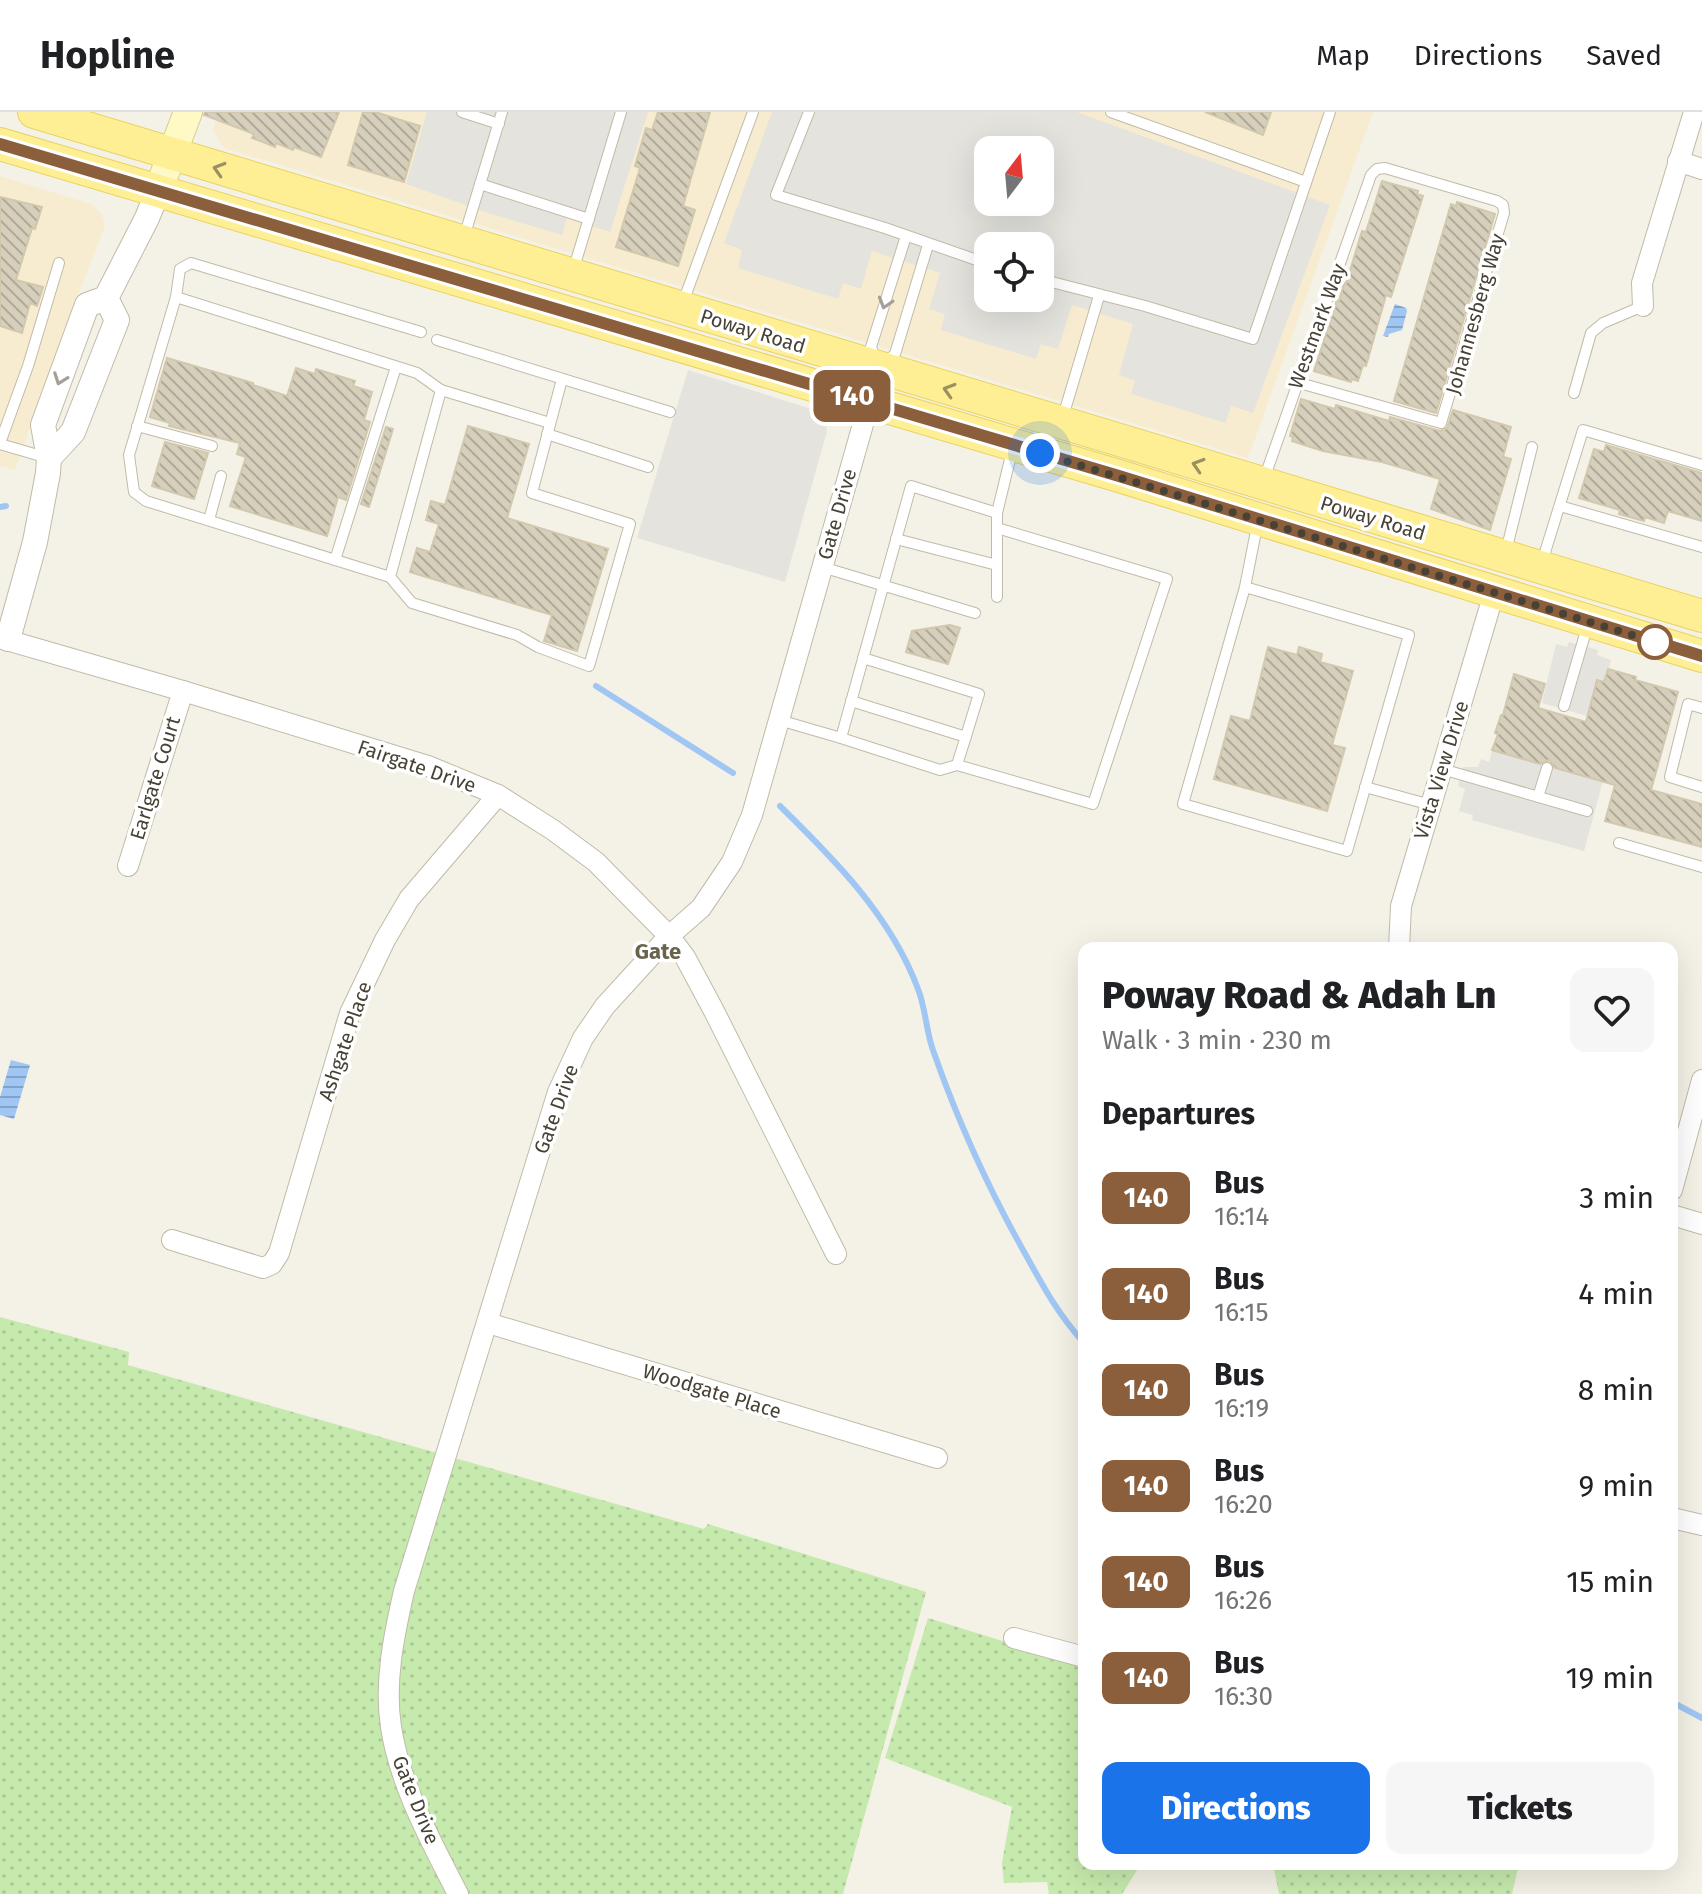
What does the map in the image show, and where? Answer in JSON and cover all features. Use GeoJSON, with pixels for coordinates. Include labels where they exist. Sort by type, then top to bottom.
{"type":"FeatureCollection","features":[{"type":"Feature","properties":{"kind":"main road","name":"Poway Road"},"geometry":{"type":"LineString","coordinates":[[34,112],[76,118],[172,155],[1702,616]]}},
{"type":"Feature","properties":{"kind":"main road"},"geometry":{"type":"LineString","coordinates":[[158,191],[188,112]]}},
{"type":"Feature","properties":{"kind":"main road","name":"Poway Road"},"geometry":{"type":"LineString","coordinates":[[0,144],[1119,476],[1702,656]]}},
{"type":"Feature","properties":{"kind":"main road"},"geometry":{"type":"LineString","coordinates":[[291,230],[343,228],[441,257],[458,251],[462,243]]}},
{"type":"Feature","properties":{"kind":"main road"},"geometry":{"type":"LineString","coordinates":[[439,274],[443,266],[465,260],[557,288],[582,291],[613,289]]}},
{"type":"Feature","properties":{"kind":"main road"},"geometry":{"type":"LineString","coordinates":[[1119,476],[1161,478],[1245,502],[1253,499],[1262,484]]}},
{"type":"Feature","properties":{"kind":"main road"},"geometry":{"type":"LineString","coordinates":[[1258,519],[1281,509],[1429,551],[1467,546]]}},
{"type":"Feature","properties":{"kind":"main road"},"geometry":{"type":"LineString","coordinates":[[1494,593],[1591,606],[1702,638]]}},
{"type":"Feature","properties":{"kind":"street"},"geometry":{"type":"LineString","coordinates":[[1643,306],[1642,283],[1694,112]]}},
{"type":"Feature","properties":{"kind":"street"},"geometry":{"type":"LineString","coordinates":[[1678,161],[1702,169]]}},
{"type":"Feature","properties":{"kind":"street"},"geometry":{"type":"LineString","coordinates":[[4,639],[35,542],[49,458],[43,425],[87,305],[106,298],[158,191]]}},
{"type":"Feature","properties":{"kind":"street"},"geometry":{"type":"LineString","coordinates":[[49,458],[73,432],[117,320],[106,298]]}},
{"type":"Feature","properties":{"kind":"street","name":"Gate Drive"},"geometry":{"type":"LineString","coordinates":[[458,1894],[402,1772],[391,1726],[389,1682],[404,1591],[558,1092],[583,1038],[605,1006],[669,936],[701,908],[732,862],[752,815],[879,368]]}},
{"type":"Feature","properties":{"kind":"street","name":"Vista View Drive"},"geometry":{"type":"LineString","coordinates":[[1399,942],[1401,906],[1494,593]]}},
{"type":"Feature","properties":{"kind":"street","name":"Fairgate Drive"},"geometry":{"type":"LineString","coordinates":[[4,639],[428,766],[498,795],[553,830],[596,862],[669,936],[685,957],[836,1254]]}},
{"type":"Feature","properties":{"kind":"street","name":"Earlgate Court"},"geometry":{"type":"LineString","coordinates":[[128,866],[183,691]]}},
{"type":"Feature","properties":{"kind":"street","name":"Ashgate Place"},"geometry":{"type":"LineString","coordinates":[[172,1240],[263,1268],[272,1264],[279,1253],[350,1013],[363,981],[409,899],[498,795]]}},
{"type":"Feature","properties":{"kind":"street"},"geometry":{"type":"LineString","coordinates":[[1678,1168],[1702,1080]]}},
{"type":"Feature","properties":{"kind":"street"},"geometry":{"type":"LineString","coordinates":[[1678,1217],[1702,1224]]}},
{"type":"Feature","properties":{"kind":"street","name":"Woodgate Place"},"geometry":{"type":"LineString","coordinates":[[488,1323],[937,1458]]}},
{"type":"Feature","properties":{"kind":"street"},"geometry":{"type":"LineString","coordinates":[[1678,1519],[1702,1525]]}},
{"type":"Feature","properties":{"kind":"street"},"geometry":{"type":"LineString","coordinates":[[1014,1638],[1078,1655]]}},
{"type":"Feature","properties":{"kind":"lane"},"geometry":{"type":"LineString","coordinates":[[462,112],[499,124]]}},
{"type":"Feature","properties":{"kind":"lane"},"geometry":{"type":"LineString","coordinates":[[462,243],[502,112]]}},
{"type":"Feature","properties":{"kind":"lane"},"geometry":{"type":"LineString","coordinates":[[571,276],[621,112]]}},
{"type":"Feature","properties":{"kind":"lane"},"geometry":{"type":"LineString","coordinates":[[680,309],[753,112]]}},
{"type":"Feature","properties":{"kind":"lane"},"geometry":{"type":"LineString","coordinates":[[809,112],[776,195],[974,260]]}},
{"type":"Feature","properties":{"kind":"lane"},"geometry":{"type":"LineString","coordinates":[[1111,112],[1306,182]]}},
{"type":"Feature","properties":{"kind":"lane"},"geometry":{"type":"LineString","coordinates":[[1054,283],[1145,306],[1253,339],[1330,112]]}},
{"type":"Feature","properties":{"kind":"lane","name":"Johannesberg Way"},"geometry":{"type":"LineString","coordinates":[[1296,382],[1441,423],[1504,213],[1503,205],[1385,168],[1377,169]]}},
{"type":"Feature","properties":{"kind":"lane","name":"Westmark Way"},"geometry":{"type":"LineString","coordinates":[[1262,484],[1371,175],[1377,169]]}},
{"type":"Feature","properties":{"kind":"lane"},"geometry":{"type":"LineString","coordinates":[[480,184],[589,219]]}},
{"type":"Feature","properties":{"kind":"lane"},"geometry":{"type":"LineString","coordinates":[[906,236],[871,347],[879,368],[895,354],[928,245]]}},
{"type":"Feature","properties":{"kind":"lane"},"geometry":{"type":"LineString","coordinates":[[49,458],[0,443],[28,366],[59,263]]}},
{"type":"Feature","properties":{"kind":"lane"},"geometry":{"type":"LineString","coordinates":[[421,332],[191,263],[180,269],[176,297],[129,455],[134,492],[146,501],[390,577],[412,603],[517,635],[538,647],[589,666],[630,524],[532,493],[562,379]]}},
{"type":"Feature","properties":{"kind":"lane"},"geometry":{"type":"LineString","coordinates":[[1061,423],[1099,296]]}},
{"type":"Feature","properties":{"kind":"lane"},"geometry":{"type":"LineString","coordinates":[[176,297],[417,373],[441,390],[648,467]]}},
{"type":"Feature","properties":{"kind":"lane"},"geometry":{"type":"LineString","coordinates":[[1574,393],[1591,333],[1603,323],[1643,306]]}},
{"type":"Feature","properties":{"kind":"lane"},"geometry":{"type":"LineString","coordinates":[[437,340],[670,412]]}},
{"type":"Feature","properties":{"kind":"lane"},"geometry":{"type":"LineString","coordinates":[[335,560],[396,367]]}},
{"type":"Feature","properties":{"kind":"lane"},"geometry":{"type":"LineString","coordinates":[[390,577],[441,390]]}},
{"type":"Feature","properties":{"kind":"lane"},"geometry":{"type":"LineString","coordinates":[[137,426],[212,446]]}},
{"type":"Feature","properties":{"kind":"lane"},"geometry":{"type":"LineString","coordinates":[[1541,568],[1583,430],[1702,465]]}},
{"type":"Feature","properties":{"kind":"lane"},"geometry":{"type":"LineString","coordinates":[[997,597],[997,513],[1014,445]]}},
{"type":"Feature","properties":{"kind":"lane"},"geometry":{"type":"LineString","coordinates":[[1505,557],[1532,447]]}},
{"type":"Feature","properties":{"kind":"lane"},"geometry":{"type":"LineString","coordinates":[[209,520],[221,476]]}},
{"type":"Feature","properties":{"kind":"lane"},"geometry":{"type":"LineString","coordinates":[[841,738],[911,486],[997,513]]}},
{"type":"Feature","properties":{"kind":"lane"},"geometry":{"type":"LineString","coordinates":[[1560,506],[1702,547]]}},
{"type":"Feature","properties":{"kind":"lane"},"geometry":{"type":"LineString","coordinates":[[1245,587],[1409,635],[1347,851],[1183,804],[1245,587],[1258,519]]}},
{"type":"Feature","properties":{"kind":"lane"},"geometry":{"type":"LineString","coordinates":[[779,720],[940,770],[957,765],[1093,804],[1167,579],[997,528]]}},
{"type":"Feature","properties":{"kind":"lane"},"geometry":{"type":"LineString","coordinates":[[896,539],[997,565]]}},
{"type":"Feature","properties":{"kind":"lane"},"geometry":{"type":"LineString","coordinates":[[822,567],[975,613]]}},
{"type":"Feature","properties":{"kind":"lane"},"geometry":{"type":"LineString","coordinates":[[1564,706],[1589,622]]}},
{"type":"Feature","properties":{"kind":"lane"},"geometry":{"type":"LineString","coordinates":[[863,658],[979,694],[957,765]]}},
{"type":"Feature","properties":{"kind":"lane"},"geometry":{"type":"LineString","coordinates":[[851,701],[966,737]]}},
{"type":"Feature","properties":{"kind":"lane"},"geometry":{"type":"LineString","coordinates":[[1702,708],[1688,704],[1670,777],[1702,785]]}},
{"type":"Feature","properties":{"kind":"lane"},"geometry":{"type":"LineString","coordinates":[[1538,797],[1547,768]]}},
{"type":"Feature","properties":{"kind":"lane"},"geometry":{"type":"LineString","coordinates":[[1442,769],[1587,811]]}},
{"type":"Feature","properties":{"kind":"lane"},"geometry":{"type":"LineString","coordinates":[[1365,787],[1431,805]]}},
{"type":"Feature","properties":{"kind":"lane"},"geometry":{"type":"LineString","coordinates":[[1619,843],[1702,867]]}},
{"type":"Feature","properties":{"kind":"shaded area"},"geometry":{"type":"Polygon","coordinates":[[[217,112],[1373,112],[1248,458],[224,148],[213,131],[217,112]]]}},
{"type":"Feature","properties":{"kind":"shaded area"},"geometry":{"type":"Polygon","coordinates":[[[427,112],[648,112],[610,232],[567,218],[562,235],[406,184],[427,112]]]}},
{"type":"Feature","properties":{"kind":"shaded area"},"geometry":{"type":"Polygon","coordinates":[[[772,112],[1077,112],[1330,205],[1253,413],[1231,406],[1226,423],[1131,394],[1135,381],[1119,375],[1133,324],[1072,305],[1058,349],[1041,344],[1036,359],[941,330],[945,314],[929,309],[940,273],[872,251],[861,289],[843,283],[838,299],[738,268],[742,250],[724,243],[772,112]]]}},
{"type":"Feature","properties":{"kind":"shaded area"},"geometry":{"type":"Polygon","coordinates":[[[0,176],[91,204],[102,214],[105,226],[15,470],[0,466],[0,176]]]}},
{"type":"Feature","properties":{"kind":"shaded area"},"geometry":{"type":"Polygon","coordinates":[[[688,370],[824,413],[827,431],[785,582],[637,538],[688,370]]]}},
{"type":"Feature","properties":{"kind":"shaded area"},"geometry":{"type":"Polygon","coordinates":[[[1569,642],[1598,650],[1597,655],[1611,660],[1604,682],[1597,680],[1587,716],[1542,703],[1556,644],[1567,647],[1569,642]]]}},
{"type":"Feature","properties":{"kind":"shaded area"},"geometry":{"type":"Polygon","coordinates":[[[1492,750],[1603,781],[1584,851],[1472,820],[1473,815],[1459,811],[1465,789],[1458,786],[1463,767],[1478,767],[1481,759],[1489,762],[1492,750]]]}},
{"type":"Feature","properties":{"kind":"green space"},"geometry":{"type":"Polygon","coordinates":[[[0,1317],[129,1352],[128,1365],[704,1529],[708,1524],[926,1592],[843,1894],[0,1894],[0,1317]]]}},
{"type":"Feature","properties":{"kind":"green space"},"geometry":{"type":"Polygon","coordinates":[[[928,1618],[1078,1664],[1078,1870],[1137,1870],[1122,1894],[1049,1894],[1047,1882],[1004,1883],[1002,1863],[1012,1807],[885,1758],[928,1618]]]}},
{"type":"Feature","properties":{"kind":"green space"},"geometry":{"type":"Polygon","coordinates":[[[1274,1870],[1518,1870],[1512,1894],[1279,1894],[1274,1870]]]}},
{"type":"Feature","properties":{"kind":"water"},"geometry":{"type":"Polygon","coordinates":[[[1395,304],[1407,311],[1402,330],[1388,337],[1383,336],[1395,304]]]}},
{"type":"Feature","properties":{"kind":"water"},"geometry":{"type":"Polygon","coordinates":[[[11,1060],[30,1065],[14,1119],[0,1115],[0,1097],[11,1060]]]}},
{"type":"Feature","properties":{"kind":"building"},"geometry":{"type":"Polygon","coordinates":[[[205,112],[339,112],[321,157],[276,143],[275,147],[252,138],[254,134],[204,115],[205,112]]]}},
{"type":"Feature","properties":{"kind":"building"},"geometry":{"type":"Polygon","coordinates":[[[363,112],[375,112],[420,126],[404,182],[348,165],[363,112]]]}},
{"type":"Feature","properties":{"kind":"building"},"geometry":{"type":"Polygon","coordinates":[[[658,112],[710,112],[683,206],[695,210],[678,266],[616,247],[640,168],[635,166],[646,128],[652,130],[658,112]]]}},
{"type":"Feature","properties":{"kind":"building"},"geometry":{"type":"Polygon","coordinates":[[[1205,112],[1271,112],[1263,135],[1205,112]]]}},
{"type":"Feature","properties":{"kind":"building"},"geometry":{"type":"Polygon","coordinates":[[[1382,181],[1418,191],[1417,194],[1423,196],[1391,297],[1386,295],[1366,366],[1363,365],[1358,381],[1352,379],[1351,382],[1314,371],[1382,181]]]}},
{"type":"Feature","properties":{"kind":"building"},"geometry":{"type":"Polygon","coordinates":[[[0,197],[42,207],[16,280],[43,287],[37,306],[30,303],[22,333],[0,326],[0,197]]]}},
{"type":"Feature","properties":{"kind":"building"},"geometry":{"type":"Polygon","coordinates":[[[1457,202],[1495,214],[1436,413],[1394,401],[1451,204],[1456,206],[1457,202]]]}},
{"type":"Feature","properties":{"kind":"building"},"geometry":{"type":"Polygon","coordinates":[[[167,358],[287,396],[296,368],[315,374],[316,369],[355,381],[353,386],[372,392],[364,420],[370,422],[346,500],[338,497],[327,536],[230,506],[246,457],[237,454],[240,443],[169,426],[170,423],[150,417],[167,358]]]}},
{"type":"Feature","properties":{"kind":"building"},"geometry":{"type":"Polygon","coordinates":[[[1301,399],[1335,409],[1336,405],[1389,421],[1390,417],[1440,431],[1447,428],[1453,410],[1511,427],[1503,457],[1511,459],[1490,530],[1431,509],[1440,479],[1292,441],[1293,437],[1290,436],[1301,399]]]}},
{"type":"Feature","properties":{"kind":"building"},"geometry":{"type":"Polygon","coordinates":[[[468,426],[529,444],[507,518],[608,549],[577,651],[544,641],[552,615],[410,572],[417,548],[430,552],[439,524],[426,520],[431,501],[445,505],[468,426]]]}},
{"type":"Feature","properties":{"kind":"building"},"geometry":{"type":"Polygon","coordinates":[[[386,427],[393,429],[369,507],[361,504],[386,427]]]}},
{"type":"Feature","properties":{"kind":"building"},"geometry":{"type":"Polygon","coordinates":[[[165,442],[208,453],[194,499],[152,486],[165,442]]]}},
{"type":"Feature","properties":{"kind":"building"},"geometry":{"type":"Polygon","coordinates":[[[1606,445],[1702,473],[1702,521],[1668,511],[1664,523],[1645,517],[1644,521],[1579,498],[1594,449],[1604,452],[1606,445]]]}},
{"type":"Feature","properties":{"kind":"building"},"geometry":{"type":"Polygon","coordinates":[[[950,625],[960,628],[948,664],[906,652],[912,631],[950,625]]]}},
{"type":"Feature","properties":{"kind":"building"},"geometry":{"type":"Polygon","coordinates":[[[1268,647],[1297,655],[1299,647],[1322,654],[1320,662],[1353,671],[1332,745],[1345,748],[1327,811],[1214,779],[1231,716],[1250,721],[1268,647]]]}},
{"type":"Feature","properties":{"kind":"building"},"geometry":{"type":"Polygon","coordinates":[[[1608,669],[1678,692],[1651,790],[1702,804],[1702,847],[1605,821],[1615,785],[1555,768],[1549,760],[1540,764],[1492,750],[1514,674],[1545,684],[1538,708],[1586,722],[1597,680],[1604,682],[1608,669]]]}},
{"type":"Feature","properties":{"kind":"waterway"},"geometry":{"type":"LineString","coordinates":[[0,507],[6,506]]}},
{"type":"Feature","properties":{"kind":"waterway"},"geometry":{"type":"LineString","coordinates":[[596,686],[733,773]]}},
{"type":"Feature","properties":{"kind":"waterway"},"geometry":{"type":"LineString","coordinates":[[780,806],[859,890],[893,937],[918,989],[934,1053],[988,1183],[1046,1291],[1078,1336]]}},
{"type":"Feature","properties":{"kind":"waterway"},"geometry":{"type":"LineString","coordinates":[[1678,1705],[1702,1718]]}},
{"type":"Feature","properties":{"kind":"bus line","name":"140"},"geometry":{"type":"LineString","coordinates":[[0,144],[1119,476],[1702,656]]}},
{"type":"Feature","properties":{"kind":"district","name":"Gate"},"geometry":{"type":"Point","coordinates":[658,951]}},
{"type":"Feature","properties":{"kind":"route"},"geometry":{"type":"LineString","coordinates":[[1040,453],[1655,642]]}}]}
